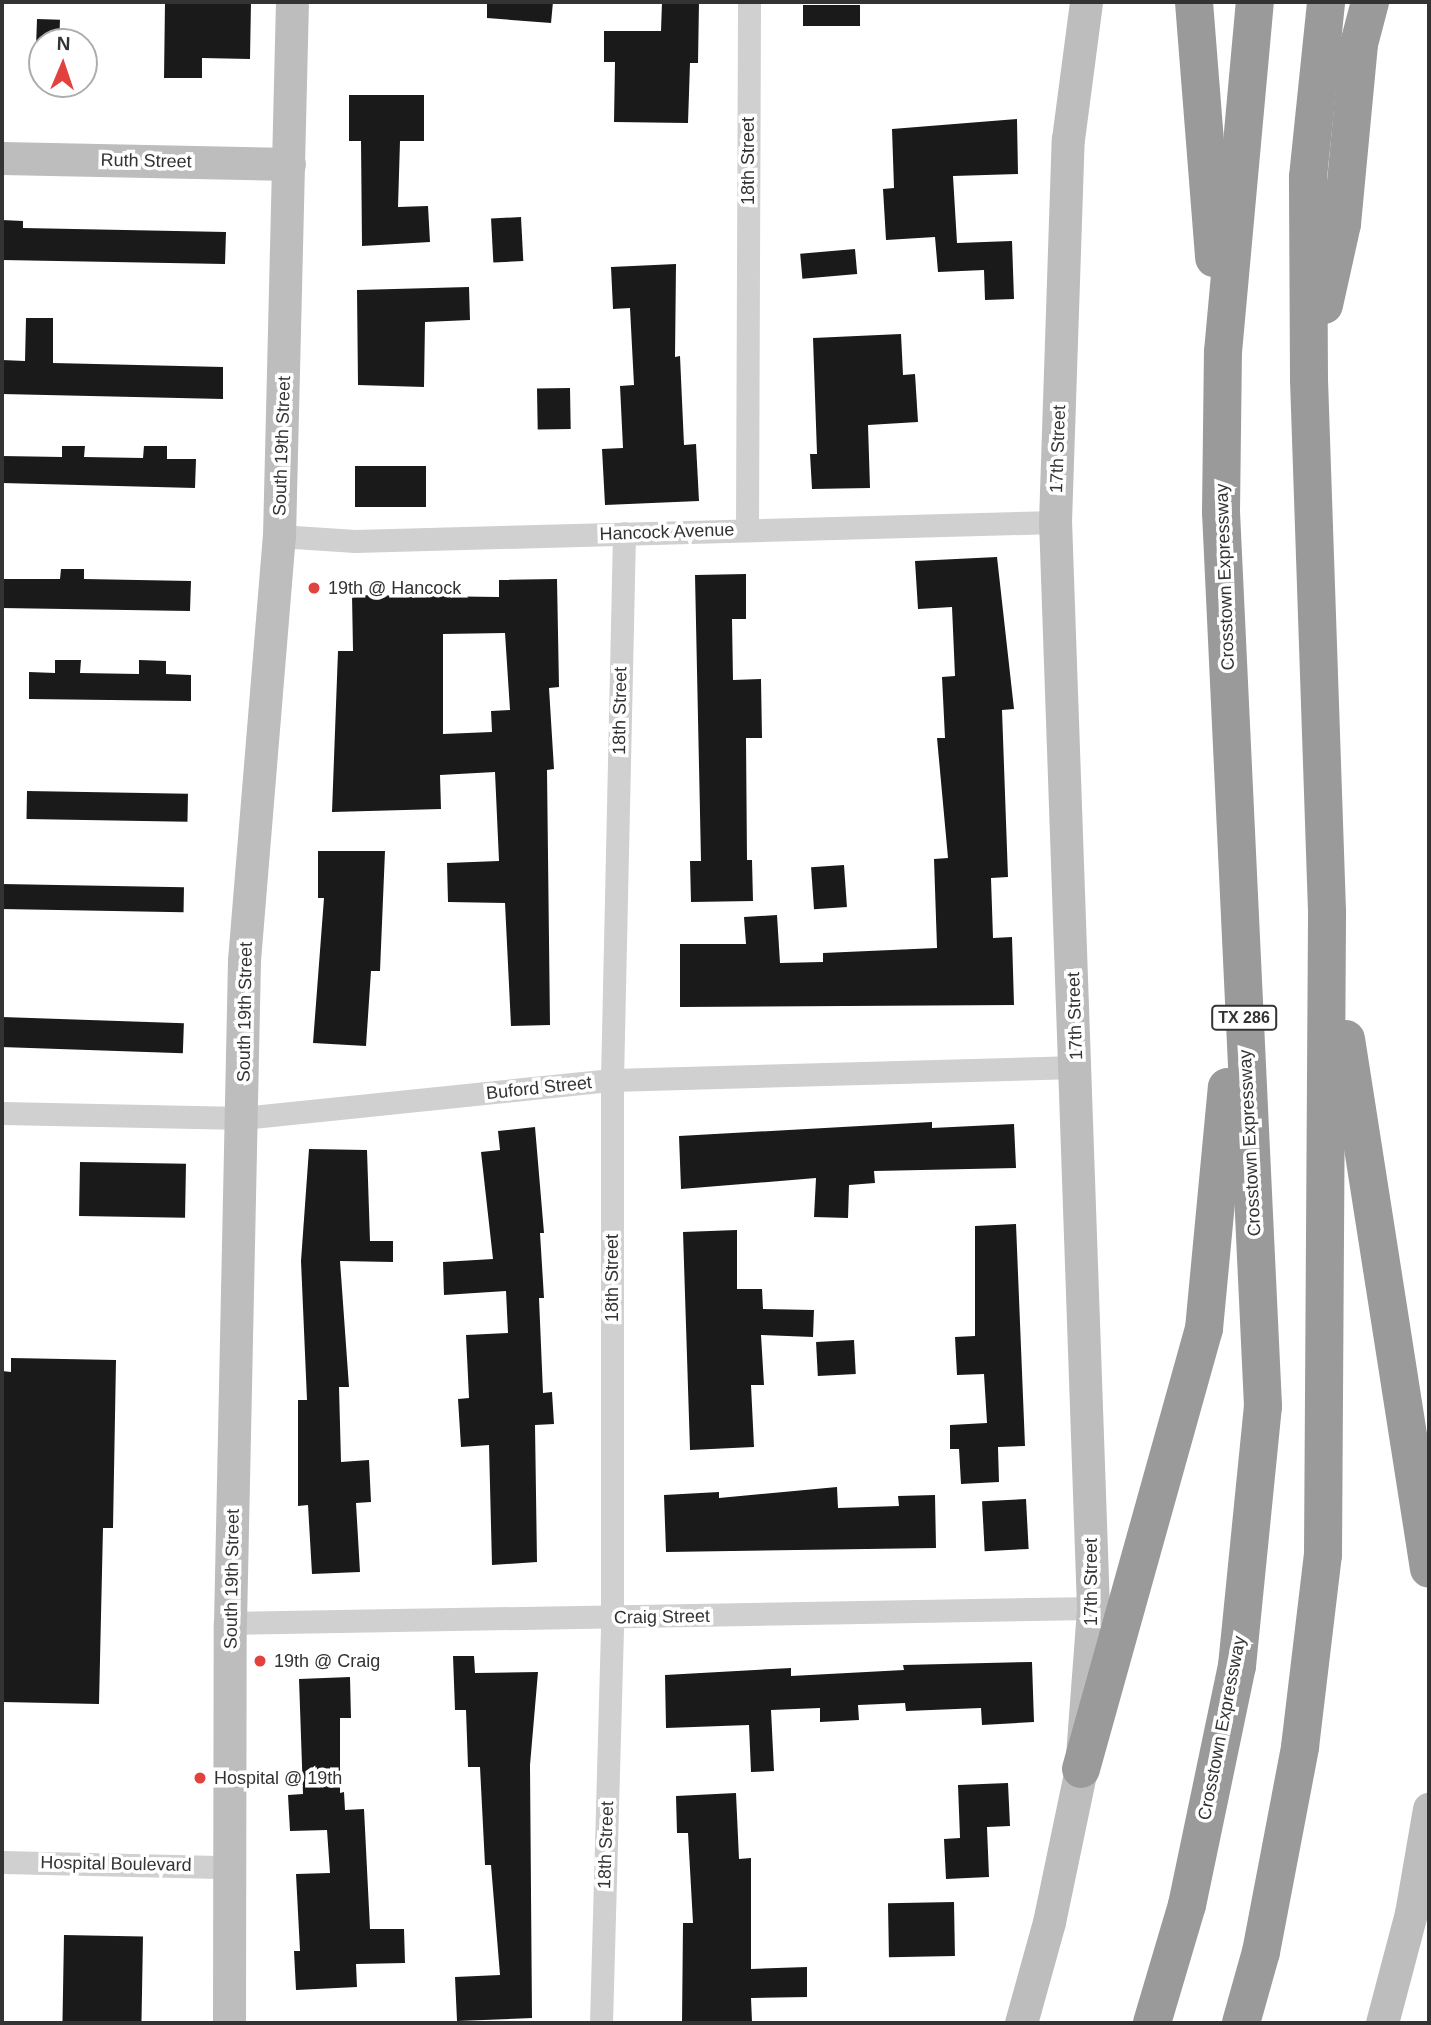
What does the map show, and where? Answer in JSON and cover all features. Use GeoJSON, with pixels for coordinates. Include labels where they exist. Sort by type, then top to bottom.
{"type":"FeatureCollection","features":[{"type":"Feature","properties":{"kind":"highway"},"geometry":{"type":"LineString","coordinates":[[1194,2],[1223,352]]}},
{"type":"Feature","properties":{"kind":"highway","name":"Crosstown Expressway"},"geometry":{"type":"LineString","coordinates":[[1152,2023],[1187,1905],[1237,1666],[1263,1406],[1221,512],[1223,352],[1255,2]]}},
{"type":"Feature","properties":{"kind":"highway"},"geometry":{"type":"LineString","coordinates":[[1241,2023],[1261,1952],[1300,1747],[1323,1555],[1327,911],[1309,379],[1308,177],[1326,2]]}},
{"type":"Feature","properties":{"kind":"highway"},"geometry":{"type":"LineString","coordinates":[[1309,379],[1342,224],[1359,44],[1370,2]]}},
{"type":"Feature","properties":{"kind":"highway"},"geometry":{"type":"LineString","coordinates":[[1327,911],[1429,1569]]}},
{"type":"Feature","properties":{"kind":"highway"},"geometry":{"type":"LineString","coordinates":[[1081,1769],[1204,1329],[1240,952]]}},
{"type":"Feature","properties":{"kind":"street","name":"South 19th Street"},"geometry":{"type":"LineString","coordinates":[[229,2023],[230,1623],[243,1118],[244,960],[279,536],[292,2]]}},
{"type":"Feature","properties":{"kind":"street","name":"18th Street"},"geometry":{"type":"LineString","coordinates":[[747,530],[748,2]]}},
{"type":"Feature","properties":{"kind":"street","name":"17th Street"},"geometry":{"type":"LineString","coordinates":[[1021,2023],[1049,1922],[1081,1769],[1093,1608],[1077,1067],[1055,522],[1068,139],[1087,2]]}},
{"type":"Feature","properties":{"kind":"street","name":"Ruth Street"},"geometry":{"type":"LineString","coordinates":[[2,158],[289,164]]}},
{"type":"Feature","properties":{"kind":"street","name":"Hancock Avenue"},"geometry":{"type":"LineString","coordinates":[[279,536],[355,541],[1055,522]]}},
{"type":"Feature","properties":{"kind":"street","name":"18th Street"},"geometry":{"type":"LineString","coordinates":[[601,2023],[612,1619],[612,1080],[624,533]]}},
{"type":"Feature","properties":{"kind":"street","name":"Buford Street"},"geometry":{"type":"LineString","coordinates":[[2,1113],[243,1118],[612,1080],[1077,1067]]}},
{"type":"Feature","properties":{"kind":"street","name":"Craig Street"},"geometry":{"type":"LineString","coordinates":[[230,1623],[612,1619],[1093,1608]]}},
{"type":"Feature","properties":{"kind":"street"},"geometry":{"type":"LineString","coordinates":[[1382,2023],[1411,1913],[1429,1809]]}},
{"type":"Feature","properties":{"kind":"street","name":"Hospital Boulevard"},"geometry":{"type":"LineString","coordinates":[[2,1862],[230,1867]]}},
{"type":"Feature","properties":{"kind":"building"},"geometry":{"type":"Polygon","coordinates":[[[165,2],[251,2],[250,59],[202,58],[202,78],[164,78],[165,2]]]}},
{"type":"Feature","properties":{"kind":"building"},"geometry":{"type":"Polygon","coordinates":[[[487,2],[553,2],[551,23],[487,18],[487,2]]]}},
{"type":"Feature","properties":{"kind":"building"},"geometry":{"type":"Polygon","coordinates":[[[662,2],[699,2],[698,63],[690,63],[688,123],[614,122],[615,62],[604,62],[604,31],[661,31],[662,2]]]}},
{"type":"Feature","properties":{"kind":"building"},"geometry":{"type":"Polygon","coordinates":[[[803,5],[860,5],[860,26],[803,26],[803,5]]]}},
{"type":"Feature","properties":{"kind":"building"},"geometry":{"type":"Polygon","coordinates":[[[37,19],[60,20],[60,28],[37,28],[37,19]]]}},
{"type":"Feature","properties":{"kind":"building"},"geometry":{"type":"Polygon","coordinates":[[[349,95],[424,95],[424,141],[400,141],[398,207],[428,206],[430,242],[362,246],[361,141],[349,141],[349,95]]]}},
{"type":"Feature","properties":{"kind":"building"},"geometry":{"type":"Polygon","coordinates":[[[1017,119],[1018,174],[953,176],[957,243],[1012,241],[1014,299],[985,300],[984,270],[938,272],[935,237],[886,240],[883,189],[894,188],[892,129],[1017,119]]]}},
{"type":"Feature","properties":{"kind":"building"},"geometry":{"type":"Polygon","coordinates":[[[521,217],[523,261],[493,263],[491,219],[521,217]]]}},
{"type":"Feature","properties":{"kind":"building"},"geometry":{"type":"Polygon","coordinates":[[[2,220],[23,221],[23,228],[226,232],[225,264],[2,260],[2,220]]]}},
{"type":"Feature","properties":{"kind":"building"},"geometry":{"type":"Polygon","coordinates":[[[855,249],[857,274],[802,279],[800,254],[855,249]]]}},
{"type":"Feature","properties":{"kind":"building"},"geometry":{"type":"Polygon","coordinates":[[[676,264],[675,357],[680,356],[684,445],[696,444],[699,501],[605,505],[602,449],[623,448],[620,386],[634,385],[630,308],[613,309],[611,267],[676,264]]]}},
{"type":"Feature","properties":{"kind":"building"},"geometry":{"type":"Polygon","coordinates":[[[469,287],[470,320],[425,322],[424,387],[358,385],[357,290],[469,287]]]}},
{"type":"Feature","properties":{"kind":"building"},"geometry":{"type":"Polygon","coordinates":[[[26,318],[53,318],[53,363],[223,367],[223,399],[2,394],[2,360],[25,361],[26,318]]]}},
{"type":"Feature","properties":{"kind":"building"},"geometry":{"type":"Polygon","coordinates":[[[901,334],[903,375],[915,374],[918,422],[868,425],[870,488],[812,489],[810,454],[817,454],[813,338],[901,334]]]}},
{"type":"Feature","properties":{"kind":"building"},"geometry":{"type":"Polygon","coordinates":[[[570,388],[571,429],[538,430],[537,389],[570,388]]]}},
{"type":"Feature","properties":{"kind":"building"},"geometry":{"type":"Polygon","coordinates":[[[62,446],[85,446],[84,457],[143,458],[144,446],[167,446],[167,459],[196,459],[195,488],[2,483],[2,456],[62,457],[62,446]]]}},
{"type":"Feature","properties":{"kind":"building"},"geometry":{"type":"Polygon","coordinates":[[[355,466],[426,466],[426,507],[355,507],[355,466]]]}},
{"type":"Feature","properties":{"kind":"building"},"geometry":{"type":"Polygon","coordinates":[[[997,557],[1014,709],[1002,710],[1008,877],[991,878],[993,938],[1012,937],[1014,1005],[680,1007],[680,944],[746,944],[744,917],[777,915],[780,963],[823,962],[823,953],[937,948],[934,859],[948,858],[937,738],[945,738],[942,677],[955,676],[952,607],[918,609],[915,561],[997,557]]]}},
{"type":"Feature","properties":{"kind":"building"},"geometry":{"type":"Polygon","coordinates":[[[61,569],[84,569],[84,579],[191,581],[190,611],[2,608],[2,579],[60,579],[61,569]]]}},
{"type":"Feature","properties":{"kind":"building"},"geometry":{"type":"Polygon","coordinates":[[[746,574],[746,619],[732,619],[733,680],[761,679],[762,738],[746,738],[747,860],[752,860],[753,901],[691,902],[690,861],[701,861],[695,575],[746,574]]]}},
{"type":"Feature","properties":{"kind":"building"},"geometry":{"type":"Polygon","coordinates":[[[557,579],[559,687],[549,688],[554,769],[547,770],[550,1025],[511,1026],[505,903],[448,902],[447,863],[499,861],[495,772],[440,775],[441,809],[332,812],[338,651],[353,651],[352,595],[499,597],[499,580],[557,579]],[[505,633],[443,634],[443,734],[492,732],[491,711],[510,710],[505,633]]]}},
{"type":"Feature","properties":{"kind":"building"},"geometry":{"type":"Polygon","coordinates":[[[55,660],[81,660],[80,673],[139,674],[139,660],[166,661],[166,674],[191,675],[191,701],[29,699],[29,672],[55,673],[55,660]]]}},
{"type":"Feature","properties":{"kind":"building"},"geometry":{"type":"Polygon","coordinates":[[[27,791],[188,794],[187,822],[27,819],[27,791]]]}},
{"type":"Feature","properties":{"kind":"building"},"geometry":{"type":"Polygon","coordinates":[[[318,851],[385,851],[380,971],[371,971],[366,1046],[313,1043],[324,898],[318,898],[318,851]]]}},
{"type":"Feature","properties":{"kind":"building"},"geometry":{"type":"Polygon","coordinates":[[[844,865],[847,907],[814,909],[811,867],[844,865]]]}},
{"type":"Feature","properties":{"kind":"building"},"geometry":{"type":"Polygon","coordinates":[[[2,884],[184,887],[184,912],[2,909],[2,884]]]}},
{"type":"Feature","properties":{"kind":"building"},"geometry":{"type":"Polygon","coordinates":[[[2,1017],[184,1023],[183,1053],[2,1047],[2,1017]]]}},
{"type":"Feature","properties":{"kind":"building"},"geometry":{"type":"Polygon","coordinates":[[[932,1122],[932,1128],[1014,1124],[1016,1168],[874,1171],[875,1183],[849,1185],[848,1218],[814,1217],[816,1178],[681,1189],[679,1136],[932,1122]]]}},
{"type":"Feature","properties":{"kind":"building"},"geometry":{"type":"Polygon","coordinates":[[[535,1127],[544,1233],[540,1233],[544,1298],[539,1298],[543,1393],[552,1392],[554,1424],[535,1425],[537,1562],[492,1565],[489,1445],[461,1447],[458,1399],[469,1398],[466,1335],[508,1333],[506,1291],[444,1295],[443,1262],[493,1259],[481,1152],[500,1150],[498,1131],[535,1127]]]}},
{"type":"Feature","properties":{"kind":"building"},"geometry":{"type":"Polygon","coordinates":[[[309,1149],[367,1150],[370,1241],[393,1241],[393,1262],[340,1261],[349,1387],[339,1387],[341,1462],[369,1460],[371,1502],[356,1503],[360,1572],[312,1574],[308,1505],[298,1506],[298,1400],[307,1400],[301,1261],[309,1149]]]}},
{"type":"Feature","properties":{"kind":"building"},"geometry":{"type":"Polygon","coordinates":[[[80,1162],[186,1164],[185,1218],[79,1216],[80,1162]]]}},
{"type":"Feature","properties":{"kind":"building"},"geometry":{"type":"Polygon","coordinates":[[[1016,1224],[1025,1446],[998,1447],[999,1482],[961,1484],[959,1449],[950,1449],[950,1425],[987,1423],[984,1374],[957,1375],[955,1337],[975,1336],[975,1226],[1016,1224]]]}},
{"type":"Feature","properties":{"kind":"building"},"geometry":{"type":"Polygon","coordinates":[[[737,1230],[737,1289],[762,1289],[763,1309],[814,1310],[813,1337],[761,1335],[764,1385],[751,1385],[754,1447],[690,1450],[683,1232],[737,1230]]]}},
{"type":"Feature","properties":{"kind":"building"},"geometry":{"type":"Polygon","coordinates":[[[854,1340],[856,1374],[818,1376],[816,1342],[854,1340]]]}},
{"type":"Feature","properties":{"kind":"building"},"geometry":{"type":"Polygon","coordinates":[[[11,1358],[116,1360],[113,1528],[103,1528],[99,1704],[2,1702],[2,1371],[11,1372],[11,1358]]]}},
{"type":"Feature","properties":{"kind":"building"},"geometry":{"type":"Polygon","coordinates":[[[837,1487],[838,1508],[899,1506],[898,1496],[935,1495],[936,1548],[666,1552],[664,1495],[719,1492],[719,1498],[837,1487]]]}},
{"type":"Feature","properties":{"kind":"building"},"geometry":{"type":"Polygon","coordinates":[[[1026,1499],[1029,1549],[985,1551],[982,1501],[1026,1499]]]}},
{"type":"Feature","properties":{"kind":"building"},"geometry":{"type":"Polygon","coordinates":[[[453,1656],[474,1656],[475,1673],[538,1672],[530,1765],[532,2018],[457,2021],[455,1977],[500,1975],[491,1865],[485,1865],[480,1767],[468,1767],[466,1710],[455,1710],[453,1656]]]}},
{"type":"Feature","properties":{"kind":"building"},"geometry":{"type":"Polygon","coordinates":[[[1032,1662],[1034,1722],[982,1725],[981,1708],[906,1711],[905,1703],[858,1705],[859,1720],[820,1722],[820,1708],[771,1710],[774,1771],[751,1772],[749,1725],[666,1728],[665,1675],[791,1668],[791,1676],[904,1670],[903,1665],[1032,1662]]]}},
{"type":"Feature","properties":{"kind":"building"},"geometry":{"type":"Polygon","coordinates":[[[350,1677],[351,1718],[340,1718],[340,1793],[344,1792],[345,1810],[364,1809],[370,1929],[404,1929],[405,1963],[356,1964],[357,1987],[296,1990],[294,1951],[300,1951],[296,1874],[330,1873],[327,1830],[290,1831],[288,1795],[303,1794],[299,1679],[350,1677]]]}},
{"type":"Feature","properties":{"kind":"building"},"geometry":{"type":"Polygon","coordinates":[[[1008,1783],[1010,1826],[987,1827],[989,1877],[946,1879],[944,1839],[960,1838],[958,1785],[1008,1783]]]}},
{"type":"Feature","properties":{"kind":"building"},"geometry":{"type":"Polygon","coordinates":[[[736,1793],[739,1859],[751,1858],[751,1969],[807,1967],[807,1997],[751,1998],[752,2022],[682,2023],[683,1923],[693,1923],[688,1833],[677,1833],[676,1796],[736,1793]]]}},
{"type":"Feature","properties":{"kind":"building"},"geometry":{"type":"Polygon","coordinates":[[[954,1902],[955,1956],[889,1957],[888,1903],[954,1902]]]}},
{"type":"Feature","properties":{"kind":"building"},"geometry":{"type":"Polygon","coordinates":[[[64,1935],[143,1936],[141,2023],[62,2023],[64,1935]]]}},
{"type":"Feature","properties":{"kind":"place","name":"19th @ Hancock"},"geometry":{"type":"Point","coordinates":[314,588]}},
{"type":"Feature","properties":{"kind":"place","name":"19th @ Craig"},"geometry":{"type":"Point","coordinates":[260,1661]}},
{"type":"Feature","properties":{"kind":"place","name":"Hospital @ 19th"},"geometry":{"type":"Point","coordinates":[200,1778]}}]}
